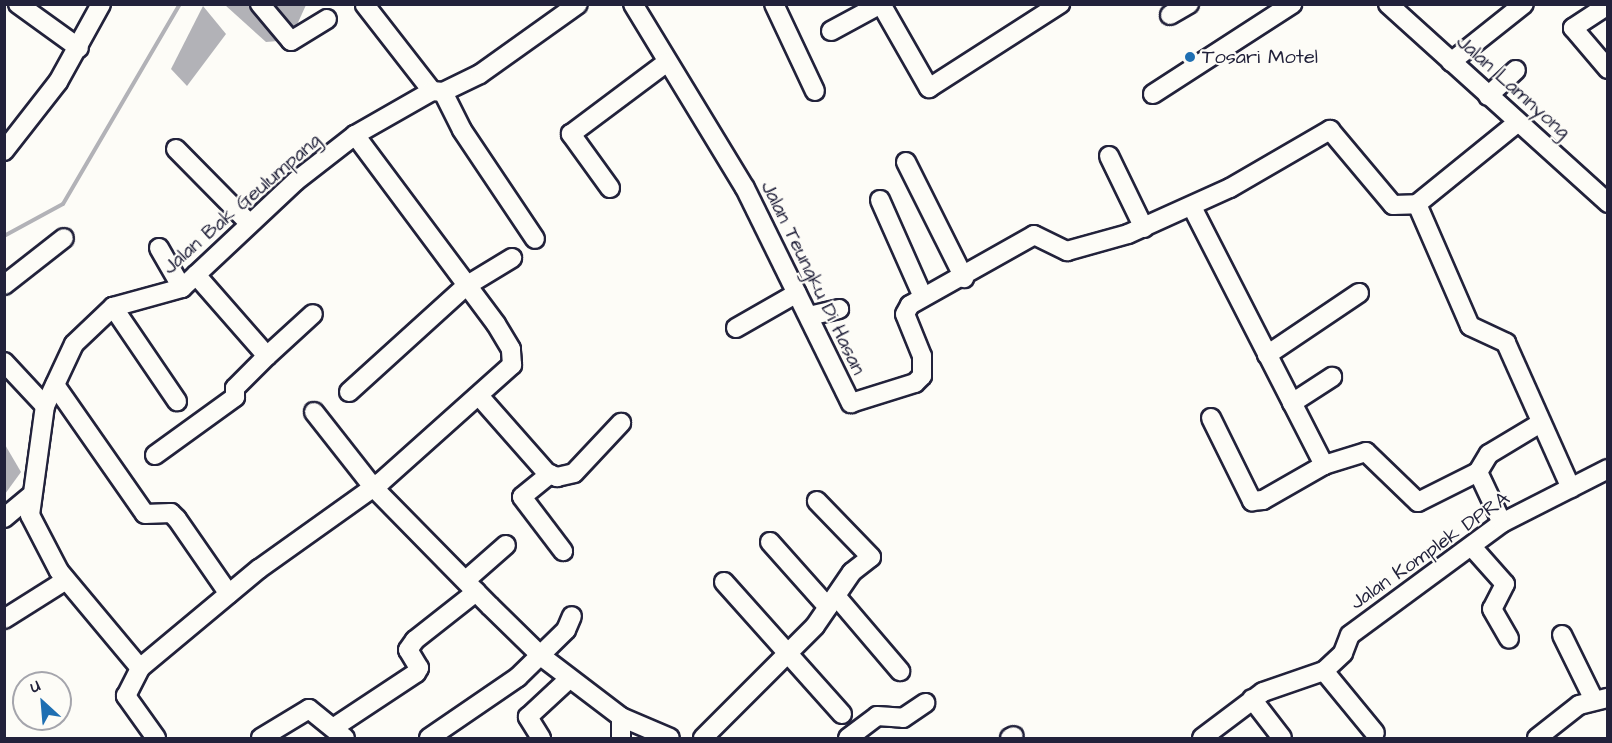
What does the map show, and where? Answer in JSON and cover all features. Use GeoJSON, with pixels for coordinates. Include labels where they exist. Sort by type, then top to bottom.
{"type":"FeatureCollection","features":[{"type":"Feature","properties":{"kind":"street"},"geometry":{"type":"LineString","coordinates":[[18,4],[79,48]]}},
{"type":"Feature","properties":{"kind":"street"},"geometry":{"type":"LineString","coordinates":[[4,151],[79,48],[101,4]]}},
{"type":"Feature","properties":{"kind":"street"},"geometry":{"type":"LineString","coordinates":[[260,4],[291,41],[327,19]]}},
{"type":"Feature","properties":{"kind":"street","name":"Jalan Teungku Di Hasan"},"geometry":{"type":"LineString","coordinates":[[633,4],[666,63],[745,188],[809,316],[845,398],[857,403],[915,383],[922,376],[922,356],[905,314],[923,297],[964,278],[1034,235],[1049,238],[1060,250],[1076,250],[1144,228],[1192,207],[1330,130],[1393,205],[1417,204]]}},
{"type":"Feature","properties":{"kind":"street"},"geometry":{"type":"LineString","coordinates":[[774,4],[815,91]]}},
{"type":"Feature","properties":{"kind":"street"},"geometry":{"type":"LineString","coordinates":[[831,31],[881,4],[929,88],[1060,4]]}},
{"type":"Feature","properties":{"kind":"street"},"geometry":{"type":"LineString","coordinates":[[1170,15],[1188,4]]}},
{"type":"Feature","properties":{"kind":"street"},"geometry":{"type":"LineString","coordinates":[[1153,94],[1292,4]]}},
{"type":"Feature","properties":{"kind":"street","name":"Jalan Lamnyong"},"geometry":{"type":"LineString","coordinates":[[1388,4],[1608,203]]}},
{"type":"Feature","properties":{"kind":"street"},"geometry":{"type":"LineString","coordinates":[[1451,62],[1524,4]]}},
{"type":"Feature","properties":{"kind":"street"},"geometry":{"type":"LineString","coordinates":[[366,5],[438,91],[535,239]]}},
{"type":"Feature","properties":{"kind":"street"},"geometry":{"type":"LineString","coordinates":[[1608,5],[1573,28],[1608,69]]}},
{"type":"Feature","properties":{"kind":"street","name":"Jalan Bak Geulumpang"},"geometry":{"type":"LineString","coordinates":[[140,668],[66,580],[34,528],[29,497],[45,406],[74,344],[113,307],[182,288],[250,224],[355,135],[438,91],[506,59],[574,6]]}},
{"type":"Feature","properties":{"kind":"street"},"geometry":{"type":"LineString","coordinates":[[610,188],[571,134],[666,63]]}},
{"type":"Feature","properties":{"kind":"street"},"geometry":{"type":"LineString","coordinates":[[1488,96],[1516,70]]}},
{"type":"Feature","properties":{"kind":"street"},"geometry":{"type":"LineString","coordinates":[[1517,123],[1417,204],[1470,327],[1506,344],[1539,424],[1571,488]]}},
{"type":"Feature","properties":{"kind":"street"},"geometry":{"type":"LineString","coordinates":[[156,738],[126,696],[140,668],[229,594],[373,487],[480,397],[512,365],[511,349],[355,135]]}},
{"type":"Feature","properties":{"kind":"street"},"geometry":{"type":"LineString","coordinates":[[176,149],[250,224]]}},
{"type":"Feature","properties":{"kind":"street"},"geometry":{"type":"LineString","coordinates":[[1109,156],[1144,228]]}},
{"type":"Feature","properties":{"kind":"street"},"geometry":{"type":"LineString","coordinates":[[906,162],[964,278]]}},
{"type":"Feature","properties":{"kind":"street"},"geometry":{"type":"LineString","coordinates":[[880,200],[923,297]]}},
{"type":"Feature","properties":{"kind":"street"},"geometry":{"type":"LineString","coordinates":[[1192,207],[1324,465]]}},
{"type":"Feature","properties":{"kind":"street"},"geometry":{"type":"LineString","coordinates":[[4,285],[64,238]]}},
{"type":"Feature","properties":{"kind":"street"},"geometry":{"type":"LineString","coordinates":[[159,248],[182,288]]}},
{"type":"Feature","properties":{"kind":"street"},"geometry":{"type":"LineString","coordinates":[[349,392],[466,286],[512,258]]}},
{"type":"Feature","properties":{"kind":"street"},"geometry":{"type":"LineString","coordinates":[[196,275],[267,356]]}},
{"type":"Feature","properties":{"kind":"street"},"geometry":{"type":"LineString","coordinates":[[736,328],[797,293]]}},
{"type":"Feature","properties":{"kind":"street"},"geometry":{"type":"LineString","coordinates":[[1267,355],[1359,293]]}},
{"type":"Feature","properties":{"kind":"street"},"geometry":{"type":"LineString","coordinates":[[113,307],[177,401]]}},
{"type":"Feature","properties":{"kind":"street"},"geometry":{"type":"LineString","coordinates":[[809,316],[839,309]]}},
{"type":"Feature","properties":{"kind":"street"},"geometry":{"type":"LineString","coordinates":[[155,455],[235,397],[235,388],[313,314]]}},
{"type":"Feature","properties":{"kind":"street"},"geometry":{"type":"LineString","coordinates":[[5,364],[45,406]]}},
{"type":"Feature","properties":{"kind":"street"},"geometry":{"type":"LineString","coordinates":[[1292,403],[1332,377]]}},
{"type":"Feature","properties":{"kind":"street"},"geometry":{"type":"LineString","coordinates":[[55,385],[146,514],[171,513],[229,594]]}},
{"type":"Feature","properties":{"kind":"street"},"geometry":{"type":"LineString","coordinates":[[480,397],[550,474]]}},
{"type":"Feature","properties":{"kind":"street"},"geometry":{"type":"LineString","coordinates":[[314,412],[373,487],[541,656],[621,717],[670,738]]}},
{"type":"Feature","properties":{"kind":"street"},"geometry":{"type":"LineString","coordinates":[[1211,418],[1252,501],[1263,500],[1324,465],[1366,452],[1418,502],[1478,471],[1489,454],[1539,424]]}},
{"type":"Feature","properties":{"kind":"street"},"geometry":{"type":"LineString","coordinates":[[563,551],[522,497],[550,474],[574,473],[621,423]]}},
{"type":"Feature","properties":{"kind":"street","name":"Jalan Komplek DPRA"},"geometry":{"type":"LineString","coordinates":[[1202,738],[1252,699],[1324,671],[1367,621],[1473,548],[1502,523],[1608,469]]}},
{"type":"Feature","properties":{"kind":"street"},"geometry":{"type":"LineString","coordinates":[[1478,471],[1502,523]]}},
{"type":"Feature","properties":{"kind":"street"},"geometry":{"type":"LineString","coordinates":[[5,517],[29,497]]}},
{"type":"Feature","properties":{"kind":"street"},"geometry":{"type":"LineString","coordinates":[[703,738],[790,651],[871,557],[817,501]]}},
{"type":"Feature","properties":{"kind":"street"},"geometry":{"type":"LineString","coordinates":[[770,542],[900,671]]}},
{"type":"Feature","properties":{"kind":"street"},"geometry":{"type":"LineString","coordinates":[[261,738],[309,709],[341,732],[416,673],[419,668],[408,650],[415,640],[471,586],[506,545]]}},
{"type":"Feature","properties":{"kind":"street"},"geometry":{"type":"LineString","coordinates":[[1473,548],[1505,584],[1492,609],[1509,638]]}},
{"type":"Feature","properties":{"kind":"street"},"geometry":{"type":"LineString","coordinates":[[4,619],[66,580]]}},
{"type":"Feature","properties":{"kind":"street"},"geometry":{"type":"LineString","coordinates":[[724,582],[790,651],[842,714]]}},
{"type":"Feature","properties":{"kind":"street"},"geometry":{"type":"LineString","coordinates":[[429,738],[541,656],[572,616]]}},
{"type":"Feature","properties":{"kind":"street"},"geometry":{"type":"LineString","coordinates":[[1537,738],[1601,699],[1562,635]]}},
{"type":"Feature","properties":{"kind":"street"},"geometry":{"type":"LineString","coordinates":[[1324,671],[1375,733]]}},
{"type":"Feature","properties":{"kind":"street"},"geometry":{"type":"LineString","coordinates":[[541,738],[528,717],[569,679]]}},
{"type":"Feature","properties":{"kind":"street"},"geometry":{"type":"LineString","coordinates":[[1252,699],[1282,738]]}},
{"type":"Feature","properties":{"kind":"street"},"geometry":{"type":"LineString","coordinates":[[852,737],[876,716],[903,718],[925,703]]}},
{"type":"Feature","properties":{"kind":"street"},"geometry":{"type":"LineString","coordinates":[[621,717],[621,738]]}},
{"type":"Feature","properties":{"kind":"shaded area"},"geometry":{"type":"Polygon","coordinates":[[[225,5],[306,5],[290,40],[266,42],[225,5]]]}},
{"type":"Feature","properties":{"kind":"shaded area"},"geometry":{"type":"Polygon","coordinates":[[[203,6],[226,34],[187,86],[171,69],[203,6]]]}},
{"type":"Feature","properties":{"kind":"shaded area"},"geometry":{"type":"Polygon","coordinates":[[[4,443],[21,472],[5,494],[4,494],[4,443]]]}},
{"type":"Feature","properties":{"kind":"waterway"},"geometry":{"type":"LineString","coordinates":[[4,236],[63,204],[180,4]]}},
{"type":"Feature","properties":{"kind":"place","name":"Tosari Motel"},"geometry":{"type":"Point","coordinates":[1190,57]}}]}
